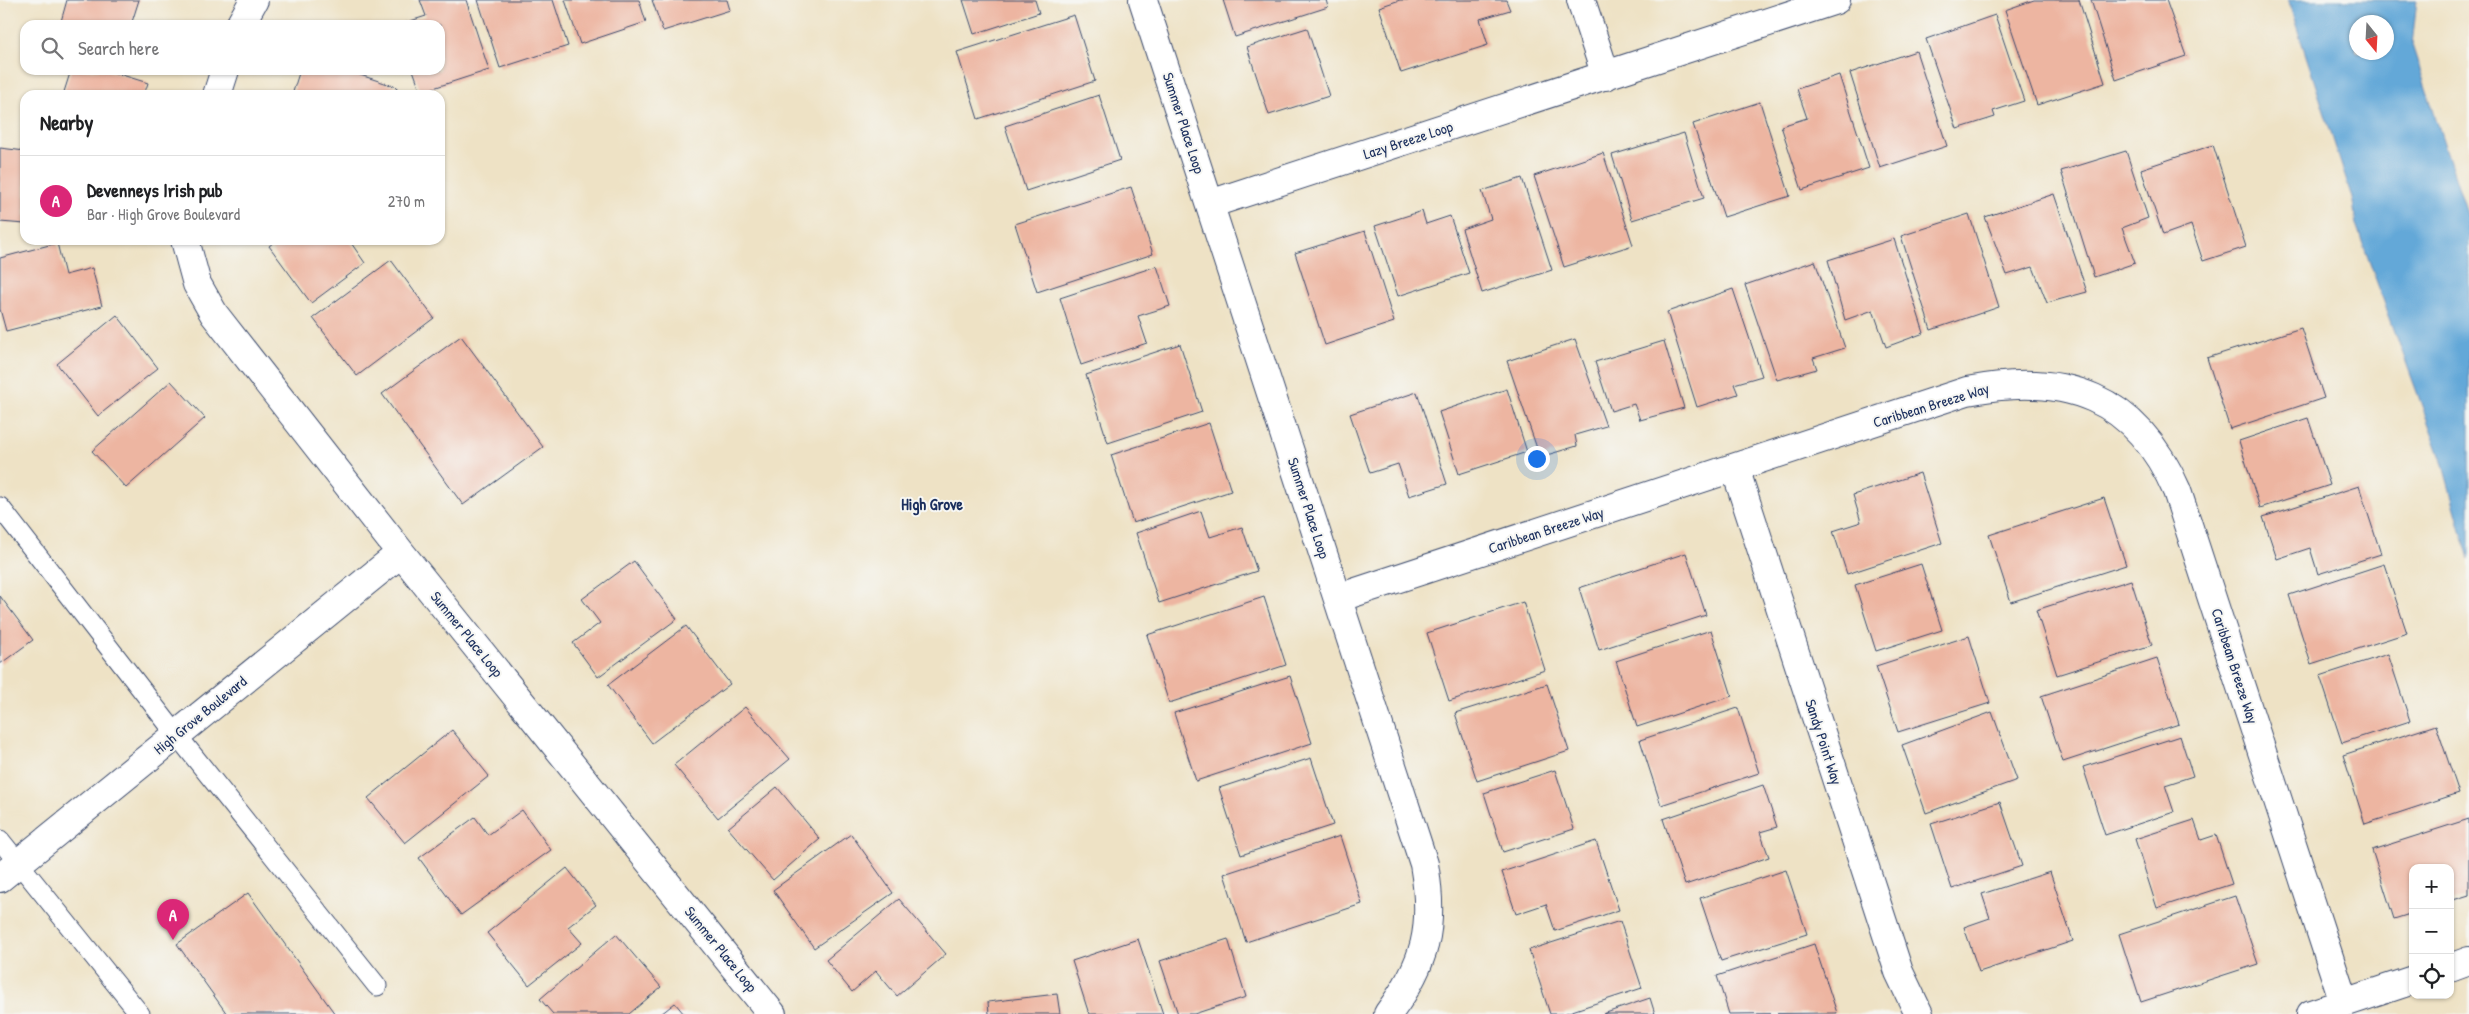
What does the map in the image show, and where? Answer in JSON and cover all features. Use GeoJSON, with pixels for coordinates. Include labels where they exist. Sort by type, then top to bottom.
{"type":"FeatureCollection","features":[{"type":"Feature","properties":{"kind":"street"},"geometry":{"type":"LineString","coordinates":[[243,20],[254,0]]}},
{"type":"Feature","properties":{"kind":"street","name":"Summer Place Loop"},"geometry":{"type":"LineString","coordinates":[[1143,0],[1424,864],[1429,893],[1429,926],[1421,958],[1408,987],[1388,1014]]}},
{"type":"Feature","properties":{"kind":"street"},"geometry":{"type":"LineString","coordinates":[[1581,0],[1606,76]]}},
{"type":"Feature","properties":{"kind":"street","name":"Lazy Breeze Loop"},"geometry":{"type":"LineString","coordinates":[[1210,204],[1836,0]]}},
{"type":"Feature","properties":{"kind":"street"},"geometry":{"type":"LineString","coordinates":[[219,90],[223,75]]}},
{"type":"Feature","properties":{"kind":"street","name":"Summer Place Loop"},"geometry":{"type":"LineString","coordinates":[[186,245],[197,284],[214,314],[401,553],[772,1014]]}},
{"type":"Feature","properties":{"kind":"street","name":"Caribbean Breeze Way"},"geometry":{"type":"LineString","coordinates":[[1338,598],[1967,392],[2012,384],[2057,387],[2095,399],[2130,420],[2146,436],[2158,452],[2178,491],[2344,1003]]}},
{"type":"Feature","properties":{"kind":"street","name":"Sandy Point Way"},"geometry":{"type":"LineString","coordinates":[[1735,468],[1899,972],[1919,1014]]}},
{"type":"Feature","properties":{"kind":"street","name":"High Grove Boulevard"},"geometry":{"type":"LineString","coordinates":[[9,870],[401,553]]}},
{"type":"Feature","properties":{"kind":"street"},"geometry":{"type":"LineString","coordinates":[[2454,967],[2469,962]]}},
{"type":"Feature","properties":{"kind":"street"},"geometry":{"type":"LineString","coordinates":[[2311,1014],[2409,981]]}},
{"type":"Feature","properties":{"kind":"lane"},"geometry":{"type":"LineString","coordinates":[[0,506],[176,734],[377,986]]}},
{"type":"Feature","properties":{"kind":"lane"},"geometry":{"type":"LineString","coordinates":[[0,840],[9,870],[140,1014]]}},
{"type":"Feature","properties":{"kind":"water"},"geometry":{"type":"Polygon","coordinates":[[[2288,0],[2417,0],[2412,45],[2469,220],[2469,559],[2441,458],[2356,225],[2353,201],[2288,0]]]}},
{"type":"Feature","properties":{"kind":"building"},"geometry":{"type":"Polygon","coordinates":[[[67,0],[139,0],[133,20],[61,20],[67,0]]]}},
{"type":"Feature","properties":{"kind":"building"},"geometry":{"type":"Polygon","coordinates":[[[420,0],[466,0],[489,70],[427,90],[420,90],[415,75],[445,75],[445,20],[414,20],[426,16],[420,0]]]}},
{"type":"Feature","properties":{"kind":"building"},"geometry":{"type":"Polygon","coordinates":[[[478,0],[553,0],[568,46],[500,68],[478,0]]]}},
{"type":"Feature","properties":{"kind":"building"},"geometry":{"type":"Polygon","coordinates":[[[565,0],[639,0],[646,22],[580,44],[565,0]]]}},
{"type":"Feature","properties":{"kind":"building"},"geometry":{"type":"Polygon","coordinates":[[[652,0],[727,0],[730,10],[663,31],[652,0]]]}},
{"type":"Feature","properties":{"kind":"building"},"geometry":{"type":"Polygon","coordinates":[[[963,0],[1035,0],[1039,13],[974,34],[963,0]]]}},
{"type":"Feature","properties":{"kind":"building"},"geometry":{"type":"Polygon","coordinates":[[[1223,0],[1326,0],[1328,7],[1235,37],[1223,0]]]}},
{"type":"Feature","properties":{"kind":"building"},"geometry":{"type":"Polygon","coordinates":[[[1400,0],[1506,0],[1510,10],[1480,19],[1488,45],[1401,73],[1379,7],[1400,0]]]}},
{"type":"Feature","properties":{"kind":"building"},"geometry":{"type":"Polygon","coordinates":[[[2034,0],[2079,0],[2105,83],[2037,105],[2005,10],[2034,0]]]}},
{"type":"Feature","properties":{"kind":"building"},"geometry":{"type":"Polygon","coordinates":[[[2091,0],[2166,0],[2186,56],[2116,80],[2091,0]]]}},
{"type":"Feature","properties":{"kind":"building"},"geometry":{"type":"Polygon","coordinates":[[[1074,15],[1095,81],[978,119],[957,52],[1074,15]]]}},
{"type":"Feature","properties":{"kind":"building"},"geometry":{"type":"Polygon","coordinates":[[[1995,15],[2024,101],[1993,111],[1995,117],[1957,129],[1926,39],[1995,15]]]}},
{"type":"Feature","properties":{"kind":"building"},"geometry":{"type":"Polygon","coordinates":[[[1307,28],[1329,96],[1269,115],[1247,47],[1307,28]]]}},
{"type":"Feature","properties":{"kind":"building"},"geometry":{"type":"Polygon","coordinates":[[[1916,51],[1947,146],[1880,168],[1850,73],[1916,51]]]}},
{"type":"Feature","properties":{"kind":"building"},"geometry":{"type":"Polygon","coordinates":[[[69,75],[122,75],[148,83],[146,90],[65,90],[69,75]]]}},
{"type":"Feature","properties":{"kind":"building"},"geometry":{"type":"Polygon","coordinates":[[[298,75],[360,75],[397,87],[396,90],[294,90],[298,75]]]}},
{"type":"Feature","properties":{"kind":"building"},"geometry":{"type":"Polygon","coordinates":[[[1839,75],[1869,168],[1802,190],[1781,126],[1807,118],[1797,89],[1839,75]]]}},
{"type":"Feature","properties":{"kind":"building"},"geometry":{"type":"Polygon","coordinates":[[[1099,95],[1120,160],[1026,191],[1005,126],[1099,95]]]}},
{"type":"Feature","properties":{"kind":"building"},"geometry":{"type":"Polygon","coordinates":[[[1760,102],[1790,196],[1724,217],[1693,124],[1760,102]]]}},
{"type":"Feature","properties":{"kind":"building"},"geometry":{"type":"Polygon","coordinates":[[[1684,133],[1704,198],[1632,220],[1612,155],[1684,133]]]}},
{"type":"Feature","properties":{"kind":"building"},"geometry":{"type":"Polygon","coordinates":[[[2213,145],[2246,247],[2203,261],[2191,225],[2163,235],[2141,169],[2213,145]]]}},
{"type":"Feature","properties":{"kind":"building"},"geometry":{"type":"Polygon","coordinates":[[[0,148],[20,150],[20,224],[0,222],[0,148]]]}},
{"type":"Feature","properties":{"kind":"building"},"geometry":{"type":"Polygon","coordinates":[[[2126,151],[2148,218],[2122,228],[2135,263],[2094,277],[2061,171],[2126,151]]]}},
{"type":"Feature","properties":{"kind":"building"},"geometry":{"type":"Polygon","coordinates":[[[1603,153],[1633,245],[1564,267],[1534,176],[1603,153]]]}},
{"type":"Feature","properties":{"kind":"building"},"geometry":{"type":"Polygon","coordinates":[[[1522,178],[1552,270],[1482,293],[1462,229],[1491,219],[1482,191],[1522,178]]]}},
{"type":"Feature","properties":{"kind":"building"},"geometry":{"type":"Polygon","coordinates":[[[1131,187],[1153,254],[1037,292],[1015,224],[1131,187]]]}},
{"type":"Feature","properties":{"kind":"building"},"geometry":{"type":"Polygon","coordinates":[[[2054,194],[2087,292],[2047,303],[2033,267],[2007,275],[1985,217],[2054,194]]]}},
{"type":"Feature","properties":{"kind":"building"},"geometry":{"type":"Polygon","coordinates":[[[1422,211],[1426,224],[1450,216],[1469,273],[1398,296],[1375,226],[1422,211]]]}},
{"type":"Feature","properties":{"kind":"building"},"geometry":{"type":"Polygon","coordinates":[[[1969,214],[1999,307],[1931,330],[1901,236],[1969,214]]]}},
{"type":"Feature","properties":{"kind":"building"},"geometry":{"type":"Polygon","coordinates":[[[1365,231],[1394,322],[1325,345],[1295,253],[1365,231]]]}},
{"type":"Feature","properties":{"kind":"building"},"geometry":{"type":"Polygon","coordinates":[[[1894,239],[1924,333],[1886,347],[1873,310],[1845,320],[1828,260],[1894,239]]]}},
{"type":"Feature","properties":{"kind":"building"},"geometry":{"type":"Polygon","coordinates":[[[49,245],[58,245],[65,275],[92,268],[102,306],[6,331],[0,309],[0,258],[49,245]]]}},
{"type":"Feature","properties":{"kind":"building"},"geometry":{"type":"Polygon","coordinates":[[[352,245],[365,263],[311,303],[269,246],[352,245]]]}},
{"type":"Feature","properties":{"kind":"building"},"geometry":{"type":"Polygon","coordinates":[[[391,260],[434,318],[357,376],[313,318],[391,260]]]}},
{"type":"Feature","properties":{"kind":"building"},"geometry":{"type":"Polygon","coordinates":[[[1815,261],[1845,348],[1813,358],[1817,369],[1777,380],[1745,285],[1815,261]]]}},
{"type":"Feature","properties":{"kind":"building"},"geometry":{"type":"Polygon","coordinates":[[[1157,266],[1170,306],[1138,316],[1147,343],[1081,365],[1060,298],[1157,266]]]}},
{"type":"Feature","properties":{"kind":"building"},"geometry":{"type":"Polygon","coordinates":[[[1733,289],[1762,376],[1734,384],[1738,394],[1697,407],[1667,312],[1733,289]]]}},
{"type":"Feature","properties":{"kind":"building"},"geometry":{"type":"Polygon","coordinates":[[[117,315],[158,368],[98,416],[57,364],[117,315]]]}},
{"type":"Feature","properties":{"kind":"building"},"geometry":{"type":"Polygon","coordinates":[[[2301,328],[2324,398],[2230,429],[2207,358],[2301,328]]]}},
{"type":"Feature","properties":{"kind":"building"},"geometry":{"type":"Polygon","coordinates":[[[461,336],[543,447],[463,505],[382,394],[461,336]]]}},
{"type":"Feature","properties":{"kind":"building"},"geometry":{"type":"Polygon","coordinates":[[[1575,339],[1606,426],[1575,435],[1577,446],[1540,457],[1507,361],[1575,339]]]}},
{"type":"Feature","properties":{"kind":"building"},"geometry":{"type":"Polygon","coordinates":[[[1664,341],[1684,408],[1640,420],[1634,404],[1611,411],[1595,362],[1664,341]]]}},
{"type":"Feature","properties":{"kind":"building"},"geometry":{"type":"Polygon","coordinates":[[[1180,344],[1202,412],[1108,443],[1086,375],[1180,344]]]}},
{"type":"Feature","properties":{"kind":"building"},"geometry":{"type":"Polygon","coordinates":[[[171,381],[205,418],[126,488],[92,451],[171,381]]]}},
{"type":"Feature","properties":{"kind":"building"},"geometry":{"type":"Polygon","coordinates":[[[1507,389],[1527,452],[1459,474],[1439,412],[1507,389]]]}},
{"type":"Feature","properties":{"kind":"building"},"geometry":{"type":"Polygon","coordinates":[[[1417,392],[1447,484],[1409,496],[1398,464],[1370,473],[1350,414],[1417,392]]]}},
{"type":"Feature","properties":{"kind":"building"},"geometry":{"type":"Polygon","coordinates":[[[2308,418],[2330,485],[2260,508],[2239,441],[2308,418]]]}},
{"type":"Feature","properties":{"kind":"building"},"geometry":{"type":"Polygon","coordinates":[[[1209,423],[1231,491],[1133,523],[1111,455],[1209,423]]]}},
{"type":"Feature","properties":{"kind":"building"},"geometry":{"type":"Polygon","coordinates":[[[1920,473],[1942,543],[1847,574],[1833,531],[1861,522],[1853,495],[1920,473]]]}},
{"type":"Feature","properties":{"kind":"building"},"geometry":{"type":"Polygon","coordinates":[[[2359,486],[2381,554],[2318,574],[2310,548],[2277,559],[2263,517],[2359,486]]]}},
{"type":"Feature","properties":{"kind":"building"},"geometry":{"type":"Polygon","coordinates":[[[2104,498],[2126,565],[2011,602],[1989,535],[2104,498]]]}},
{"type":"Feature","properties":{"kind":"building"},"geometry":{"type":"Polygon","coordinates":[[[1201,511],[1210,537],[1242,527],[1257,571],[1159,603],[1136,533],[1201,511]]]}},
{"type":"Feature","properties":{"kind":"building"},"geometry":{"type":"Polygon","coordinates":[[[1686,553],[1706,615],[1599,650],[1579,588],[1686,553]]]}},
{"type":"Feature","properties":{"kind":"building"},"geometry":{"type":"Polygon","coordinates":[[[634,561],[677,619],[598,677],[573,643],[600,623],[582,599],[634,561]]]}},
{"type":"Feature","properties":{"kind":"building"},"geometry":{"type":"Polygon","coordinates":[[[1921,564],[1942,630],[1876,651],[1855,585],[1921,564]]]}},
{"type":"Feature","properties":{"kind":"building"},"geometry":{"type":"Polygon","coordinates":[[[2384,564],[2407,633],[2311,664],[2289,595],[2384,564]]]}},
{"type":"Feature","properties":{"kind":"building"},"geometry":{"type":"Polygon","coordinates":[[[2131,580],[2152,645],[2057,675],[2036,610],[2131,580]]]}},
{"type":"Feature","properties":{"kind":"building"},"geometry":{"type":"Polygon","coordinates":[[[0,596],[33,640],[0,664],[0,596]]]}},
{"type":"Feature","properties":{"kind":"building"},"geometry":{"type":"Polygon","coordinates":[[[1264,597],[1286,665],[1169,703],[1147,635],[1264,597]]]}},
{"type":"Feature","properties":{"kind":"building"},"geometry":{"type":"Polygon","coordinates":[[[1523,602],[1545,670],[1449,701],[1427,633],[1523,602]]]}},
{"type":"Feature","properties":{"kind":"building"},"geometry":{"type":"Polygon","coordinates":[[[686,626],[730,684],[652,743],[608,685],[686,626]]]}},
{"type":"Feature","properties":{"kind":"building"},"geometry":{"type":"Polygon","coordinates":[[[1711,630],[1732,696],[1637,727],[1616,661],[1711,630]]]}},
{"type":"Feature","properties":{"kind":"building"},"geometry":{"type":"Polygon","coordinates":[[[1969,636],[1990,703],[1898,732],[1876,666],[1969,636]]]}},
{"type":"Feature","properties":{"kind":"building"},"geometry":{"type":"Polygon","coordinates":[[[2388,654],[2410,721],[2342,743],[2320,676],[2388,654]]]}},
{"type":"Feature","properties":{"kind":"building"},"geometry":{"type":"Polygon","coordinates":[[[2157,658],[2179,724],[2063,762],[2041,696],[2157,658]]]}},
{"type":"Feature","properties":{"kind":"building"},"geometry":{"type":"Polygon","coordinates":[[[1290,676],[1312,743],[1196,781],[1174,713],[1290,676]]]}},
{"type":"Feature","properties":{"kind":"building"},"geometry":{"type":"Polygon","coordinates":[[[1547,684],[1569,751],[1477,781],[1455,713],[1547,684]]]}},
{"type":"Feature","properties":{"kind":"building"},"geometry":{"type":"Polygon","coordinates":[[[745,707],[790,759],[718,818],[674,765],[745,707]]]}},
{"type":"Feature","properties":{"kind":"building"},"geometry":{"type":"Polygon","coordinates":[[[1738,708],[1759,773],[1661,805],[1640,740],[1738,708]]]}},
{"type":"Feature","properties":{"kind":"building"},"geometry":{"type":"Polygon","coordinates":[[[1992,712],[2017,780],[1926,813],[1902,745],[1992,712]]]}},
{"type":"Feature","properties":{"kind":"building"},"geometry":{"type":"Polygon","coordinates":[[[2436,725],[2459,793],[2365,824],[2343,755],[2436,725]]]}},
{"type":"Feature","properties":{"kind":"building"},"geometry":{"type":"Polygon","coordinates":[[[452,730],[489,776],[405,843],[368,798],[452,730]]]}},
{"type":"Feature","properties":{"kind":"building"},"geometry":{"type":"Polygon","coordinates":[[[2180,736],[2193,776],[2165,785],[2174,812],[2105,835],[2083,767],[2180,736]]]}},
{"type":"Feature","properties":{"kind":"building"},"geometry":{"type":"Polygon","coordinates":[[[1311,758],[1333,825],[1241,855],[1219,788],[1311,758]]]}},
{"type":"Feature","properties":{"kind":"building"},"geometry":{"type":"Polygon","coordinates":[[[1555,770],[1574,829],[1503,852],[1484,793],[1555,770]]]}},
{"type":"Feature","properties":{"kind":"building"},"geometry":{"type":"Polygon","coordinates":[[[1763,785],[1777,827],[1760,832],[1769,857],[1685,885],[1663,819],[1763,785]]]}},
{"type":"Feature","properties":{"kind":"building"},"geometry":{"type":"Polygon","coordinates":[[[777,787],[820,839],[773,880],[728,828],[777,787]]]}},
{"type":"Feature","properties":{"kind":"building"},"geometry":{"type":"Polygon","coordinates":[[[2000,802],[2022,866],[1952,889],[1931,824],[2000,802]]]}},
{"type":"Feature","properties":{"kind":"building"},"geometry":{"type":"Polygon","coordinates":[[[522,810],[551,850],[461,915],[419,858],[475,817],[488,835],[522,810]]]}},
{"type":"Feature","properties":{"kind":"building"},"geometry":{"type":"Polygon","coordinates":[[[2469,819],[2469,895],[2454,900],[2454,864],[2409,864],[2409,914],[2394,919],[2372,850],[2469,819]]]}},
{"type":"Feature","properties":{"kind":"building"},"geometry":{"type":"Polygon","coordinates":[[[2194,820],[2201,840],[2216,835],[2232,884],[2157,908],[2135,839],[2194,820]]]}},
{"type":"Feature","properties":{"kind":"building"},"geometry":{"type":"Polygon","coordinates":[[[851,834],[893,893],[814,948],[773,890],[851,834]]]}},
{"type":"Feature","properties":{"kind":"building"},"geometry":{"type":"Polygon","coordinates":[[[1340,836],[1362,904],[1246,942],[1224,874],[1340,836]]]}},
{"type":"Feature","properties":{"kind":"building"},"geometry":{"type":"Polygon","coordinates":[[[1596,841],[1619,910],[1555,931],[1546,904],[1516,914],[1502,872],[1596,841]]]}},
{"type":"Feature","properties":{"kind":"building"},"geometry":{"type":"Polygon","coordinates":[[[567,868],[596,905],[568,927],[582,943],[529,985],[487,933],[567,868]]]}},
{"type":"Feature","properties":{"kind":"building"},"geometry":{"type":"Polygon","coordinates":[[[1786,870],[1807,934],[1721,961],[1700,898],[1786,870]]]}},
{"type":"Feature","properties":{"kind":"building"},"geometry":{"type":"Polygon","coordinates":[[[2050,872],[2073,941],[1979,972],[1964,927],[1990,918],[1982,894],[2050,872]]]}},
{"type":"Feature","properties":{"kind":"building"},"geometry":{"type":"Polygon","coordinates":[[[248,893],[335,1014],[227,1014],[177,944],[248,893]]]}},
{"type":"Feature","properties":{"kind":"building"},"geometry":{"type":"Polygon","coordinates":[[[2235,896],[2258,964],[2141,1002],[2119,934],[2235,896]]]}},
{"type":"Feature","properties":{"kind":"building"},"geometry":{"type":"Polygon","coordinates":[[[899,899],[946,954],[897,996],[876,971],[852,992],[826,960],[899,899]]]}},
{"type":"Feature","properties":{"kind":"building"},"geometry":{"type":"Polygon","coordinates":[[[1620,921],[1642,988],[1563,1014],[1550,1014],[1529,950],[1620,921]]]}},
{"type":"Feature","properties":{"kind":"building"},"geometry":{"type":"Polygon","coordinates":[[[616,934],[661,987],[629,1014],[553,1014],[540,999],[616,934]]]}},
{"type":"Feature","properties":{"kind":"building"},"geometry":{"type":"Polygon","coordinates":[[[1138,939],[1163,1014],[1089,1014],[1072,961],[1138,939]]]}},
{"type":"Feature","properties":{"kind":"building"},"geometry":{"type":"Polygon","coordinates":[[[1228,939],[1246,997],[1194,1014],[1178,1014],[1160,961],[1228,939]]]}},
{"type":"Feature","properties":{"kind":"building"},"geometry":{"type":"Polygon","coordinates":[[[1814,944],[1837,1013],[1729,1014],[1717,976],[1814,944]]]}},
{"type":"Feature","properties":{"kind":"building"},"geometry":{"type":"Polygon","coordinates":[[[1057,994],[1060,1014],[989,1014],[988,1002],[1057,994]]]}},
{"type":"Feature","properties":{"kind":"building"},"geometry":{"type":"Polygon","coordinates":[[[1650,998],[1655,1014],[1603,1014],[1650,998]]]}},
{"type":"Feature","properties":{"kind":"building"},"geometry":{"type":"Polygon","coordinates":[[[675,1003],[684,1014],[661,1014],[675,1003]]]}},
{"type":"Feature","properties":{"kind":"place","name":"Devenneys Irish pub"},"geometry":{"type":"Point","coordinates":[173,940]}},
{"type":"Feature","properties":{"kind":"district","name":"High Grove"},"geometry":{"type":"Point","coordinates":[932,504]}}]}
